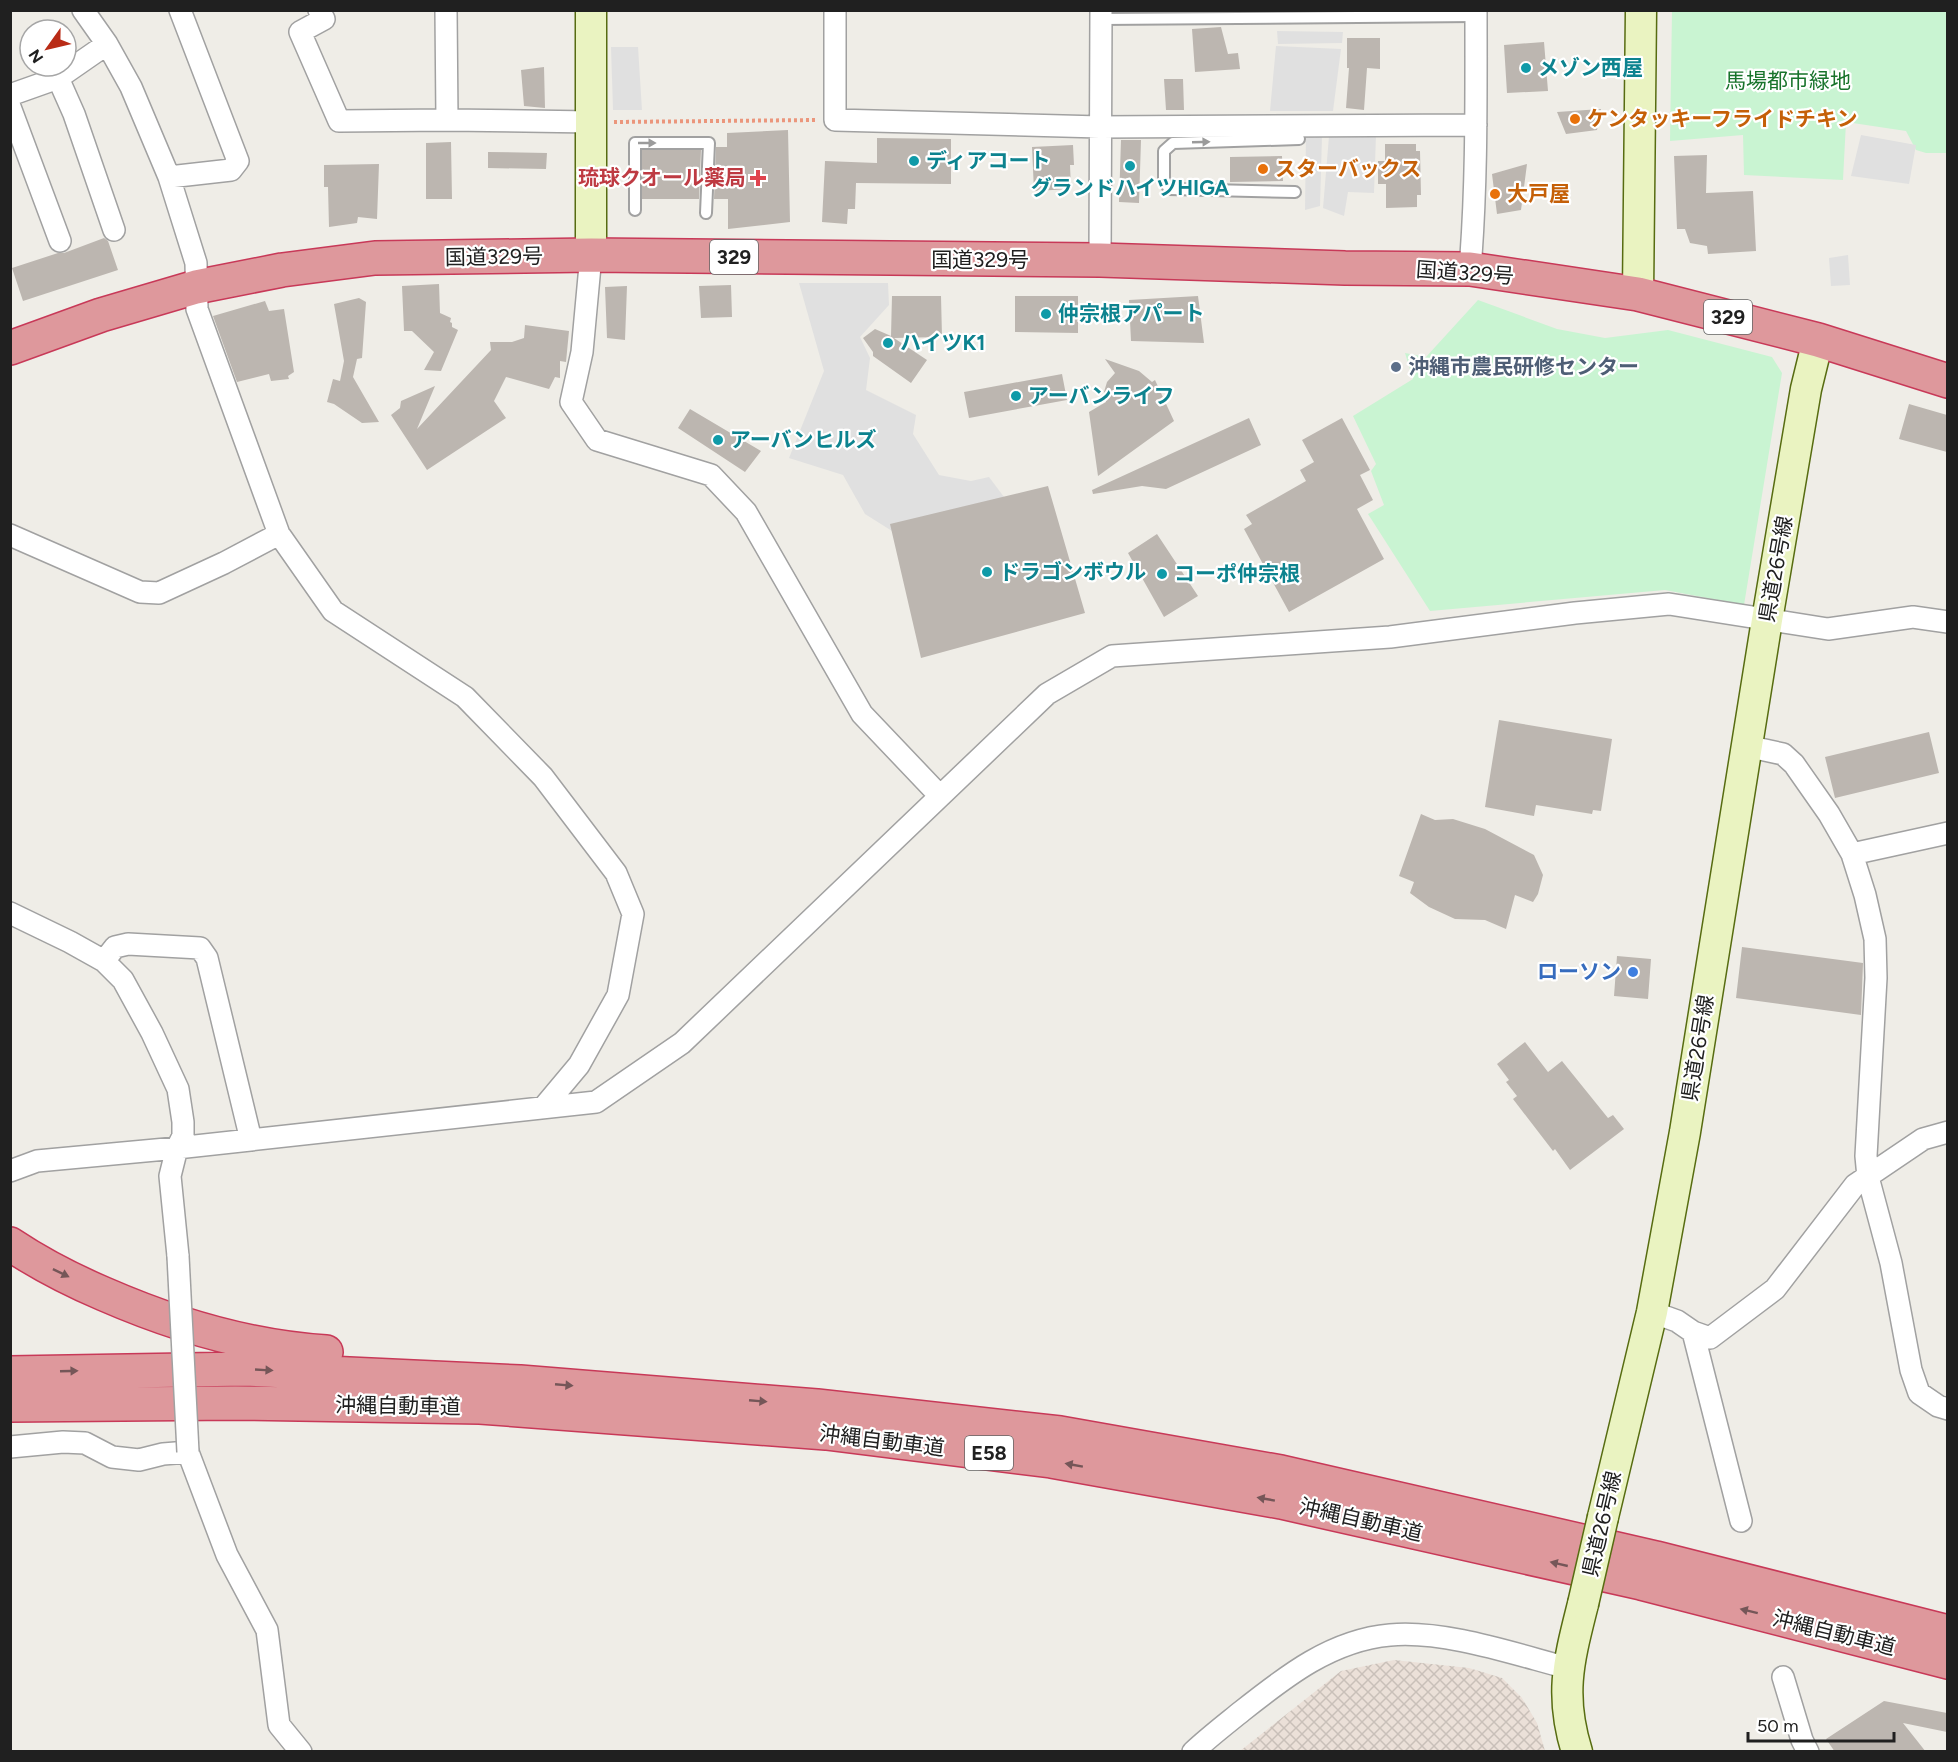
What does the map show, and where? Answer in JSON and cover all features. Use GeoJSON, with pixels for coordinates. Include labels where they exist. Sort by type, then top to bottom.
{"type":"FeatureCollection","features":[{"type":"Feature","properties":{"kind":"highway","name":"国道329号"},"geometry":{"type":"LineString","coordinates":[[10,348],[101,315],[196,287],[282,270],[375,258],[591,255],[1100,260],[1345,268],[1470,269],[1638,294],[1818,340],[1947,381]]}},
{"type":"Feature","properties":{"kind":"highway"},"geometry":{"type":"LineString","coordinates":[[10,1244],[34,1260],[91,1288],[145,1312],[210,1334],[252,1344],[301,1351],[467,1362],[520,1382]]}},
{"type":"Feature","properties":{"kind":"highway","name":"沖縄自動車道"},"geometry":{"type":"LineString","coordinates":[[10,1373],[245,1369],[520,1382],[817,1406],[1071,1435],[1315,1480],[1656,1558],[1947,1632]]}},
{"type":"Feature","properties":{"kind":"highway"},"geometry":{"type":"LineString","coordinates":[[10,1417],[82,1403]]}},
{"type":"Feature","properties":{"kind":"highway","name":"沖縄自動車道"},"geometry":{"type":"LineString","coordinates":[[10,1406],[82,1403],[235,1403],[480,1407],[826,1433],[1051,1461],[1315,1510],[1641,1583],[1947,1662]]}},
{"type":"Feature","properties":{"kind":"main road"},"geometry":{"type":"LineString","coordinates":[[591,10],[591,255]]}},
{"type":"Feature","properties":{"kind":"main road"},"geometry":{"type":"LineString","coordinates":[[1638,294],[1641,10]]}},
{"type":"Feature","properties":{"kind":"main road","name":"県道26号線"},"geometry":{"type":"LineString","coordinates":[[1576,1752],[1568,1708],[1568,1668],[1652,1312],[1686,1120],[1767,620],[1808,381],[1818,340]]}},
{"type":"Feature","properties":{"kind":"street"},"geometry":{"type":"LineString","coordinates":[[83,10],[107,44],[131,87],[169,177],[196,263],[197,309],[279,534],[333,611],[465,697],[543,777],[616,873],[633,914],[618,995],[579,1065],[543,1108]]}},
{"type":"Feature","properties":{"kind":"street"},"geometry":{"type":"LineString","coordinates":[[169,177],[231,170],[238,161],[180,10]]}},
{"type":"Feature","properties":{"kind":"street"},"geometry":{"type":"LineString","coordinates":[[320,10],[324,19],[300,32],[339,121],[592,122]]}},
{"type":"Feature","properties":{"kind":"street"},"geometry":{"type":"LineString","coordinates":[[446,10],[447,120]]}},
{"type":"Feature","properties":{"kind":"street"},"geometry":{"type":"LineString","coordinates":[[835,10],[835,120],[1100,127],[1476,125]]}},
{"type":"Feature","properties":{"kind":"street"},"geometry":{"type":"LineString","coordinates":[[1470,269],[1476,125],[1476,13]]}},
{"type":"Feature","properties":{"kind":"street"},"geometry":{"type":"LineString","coordinates":[[1100,260],[1101,15]]}},
{"type":"Feature","properties":{"kind":"street"},"geometry":{"type":"LineString","coordinates":[[78,64],[107,44]]}},
{"type":"Feature","properties":{"kind":"street"},"geometry":{"type":"LineString","coordinates":[[10,95],[58,78],[74,114],[114,230]]}},
{"type":"Feature","properties":{"kind":"street"},"geometry":{"type":"LineString","coordinates":[[10,107],[60,241]]}},
{"type":"Feature","properties":{"kind":"street"},"geometry":{"type":"LineString","coordinates":[[591,255],[582,352],[571,402],[597,440],[711,475],[746,512],[862,714],[940,796]]}},
{"type":"Feature","properties":{"kind":"street"},"geometry":{"type":"LineString","coordinates":[[10,535],[140,592],[159,593],[279,534]]}},
{"type":"Feature","properties":{"kind":"street"},"geometry":{"type":"LineString","coordinates":[[10,1170],[37,1161],[596,1102],[682,1043],[1047,694],[1112,656],[1390,638],[1575,613],[1669,604],[1828,629],[1913,617],[1947,622]]}},
{"type":"Feature","properties":{"kind":"street"},"geometry":{"type":"LineString","coordinates":[[1746,746],[1783,754],[1794,764],[1829,814],[1852,854],[1865,895],[1875,939],[1876,978],[1866,1156],[1868,1177],[1891,1263],[1911,1370],[1919,1393],[1938,1406],[1947,1409]]}},
{"type":"Feature","properties":{"kind":"street"},"geometry":{"type":"LineString","coordinates":[[1852,854],[1947,833]]}},
{"type":"Feature","properties":{"kind":"street"},"geometry":{"type":"LineString","coordinates":[[10,913],[104,961],[123,980],[152,1033],[178,1089],[183,1136],[177,1148],[170,1176],[178,1256],[188,1452],[227,1555],[267,1630],[279,1725],[302,1752]]}},
{"type":"Feature","properties":{"kind":"street"},"geometry":{"type":"LineString","coordinates":[[104,961],[116,947],[128,944],[200,948],[207,958],[251,1140]]}},
{"type":"Feature","properties":{"kind":"street"},"geometry":{"type":"LineString","coordinates":[[1652,1312],[1677,1321],[1693,1332],[1710,1338],[1775,1289],[1855,1185],[1923,1139],[1947,1132]]}},
{"type":"Feature","properties":{"kind":"street"},"geometry":{"type":"LineString","coordinates":[[1693,1332],[1741,1521]]}},
{"type":"Feature","properties":{"kind":"street"},"geometry":{"type":"LineString","coordinates":[[10,1447],[63,1442],[85,1443],[112,1457],[139,1460],[163,1454],[188,1452]]}},
{"type":"Feature","properties":{"kind":"street"},"geometry":{"type":"LineString","coordinates":[[1193,1752],[1268,1690],[1294,1672],[1323,1654],[1362,1641],[1389,1635],[1444,1638],[1568,1668]]}},
{"type":"Feature","properties":{"kind":"street"},"geometry":{"type":"LineString","coordinates":[[1783,1677],[1802,1740],[1808,1752]]}},
{"type":"Feature","properties":{"kind":"lane"},"geometry":{"type":"LineString","coordinates":[[1101,15],[1476,13]]}},
{"type":"Feature","properties":{"kind":"lane"},"geometry":{"type":"LineString","coordinates":[[1295,192],[1169,189],[1164,178],[1164,151],[1173,143],[1299,139]]}},
{"type":"Feature","properties":{"kind":"lane"},"geometry":{"type":"LineString","coordinates":[[635,210],[635,143],[709,143],[706,213]]}},
{"type":"Feature","properties":{"kind":"path"},"geometry":{"type":"LineString","coordinates":[[592,122],[835,120]]}},
{"type":"Feature","properties":{"kind":"shaded area"},"geometry":{"type":"Polygon","coordinates":[[[1277,31],[1343,32],[1342,43],[1278,44],[1277,31]]]}},
{"type":"Feature","properties":{"kind":"shaded area"},"geometry":{"type":"Polygon","coordinates":[[[1276,46],[1341,49],[1333,111],[1270,111],[1276,46]]]}},
{"type":"Feature","properties":{"kind":"shaded area"},"geometry":{"type":"Polygon","coordinates":[[[611,47],[638,47],[642,110],[613,110],[611,47]]]}},
{"type":"Feature","properties":{"kind":"shaded area"},"geometry":{"type":"Polygon","coordinates":[[[1306,132],[1322,136],[1320,206],[1305,210],[1306,132]]]}},
{"type":"Feature","properties":{"kind":"shaded area"},"geometry":{"type":"Polygon","coordinates":[[[1376,135],[1374,193],[1348,192],[1344,216],[1323,208],[1329,136],[1376,135]]]}},
{"type":"Feature","properties":{"kind":"shaded area"},"geometry":{"type":"Polygon","coordinates":[[[1861,135],[1916,145],[1909,184],[1851,176],[1861,135]]]}},
{"type":"Feature","properties":{"kind":"shaded area"},"geometry":{"type":"Polygon","coordinates":[[[1848,255],[1850,285],[1831,286],[1829,258],[1848,255]]]}},
{"type":"Feature","properties":{"kind":"shaded area"},"geometry":{"type":"Polygon","coordinates":[[[799,283],[888,283],[889,305],[860,337],[870,358],[866,390],[916,415],[913,434],[939,475],[971,481],[989,477],[1004,497],[892,531],[865,514],[843,475],[789,458],[824,371],[799,283]]]}},
{"type":"Feature","properties":{"kind":"shaded area"},"geometry":{"type":"Polygon","coordinates":[[[1394,1660],[1469,1668],[1502,1678],[1522,1698],[1537,1723],[1545,1751],[1240,1751],[1341,1671],[1394,1660]]]}},
{"type":"Feature","properties":{"kind":"green space","name":"馬場都市緑地"},"geometry":{"type":"Polygon","coordinates":[[[1672,11],[1947,11],[1947,153],[1926,153],[1916,150],[1906,131],[1846,122],[1843,180],[1744,175],[1743,135],[1670,141],[1672,11]]]}},
{"type":"Feature","properties":{"kind":"green space"},"geometry":{"type":"Polygon","coordinates":[[[1478,300],[1557,329],[1605,338],[1668,330],[1772,357],[1782,373],[1744,605],[1665,590],[1430,611],[1368,514],[1384,505],[1371,471],[1376,464],[1353,416],[1413,379],[1405,353],[1426,357],[1478,300]]]}},
{"type":"Feature","properties":{"kind":"building"},"geometry":{"type":"Polygon","coordinates":[[[1221,27],[1228,54],[1238,53],[1240,69],[1195,72],[1192,29],[1221,27]]]}},
{"type":"Feature","properties":{"kind":"building"},"geometry":{"type":"Polygon","coordinates":[[[1347,38],[1380,38],[1380,69],[1367,68],[1364,110],[1346,108],[1349,68],[1347,68],[1347,38]]]}},
{"type":"Feature","properties":{"kind":"building","name":"メゾン西屋"},"geometry":{"type":"Polygon","coordinates":[[[1544,42],[1548,91],[1507,93],[1504,45],[1544,42]]]}},
{"type":"Feature","properties":{"kind":"building"},"geometry":{"type":"Polygon","coordinates":[[[544,67],[545,108],[524,106],[521,70],[544,67]]]}},
{"type":"Feature","properties":{"kind":"building"},"geometry":{"type":"Polygon","coordinates":[[[1164,79],[1183,79],[1184,110],[1166,110],[1164,79]]]}},
{"type":"Feature","properties":{"kind":"building"},"geometry":{"type":"Polygon","coordinates":[[[1601,109],[1597,130],[1566,134],[1557,112],[1601,109]]]}},
{"type":"Feature","properties":{"kind":"building","name":"琉球クオール薬局"},"geometry":{"type":"Polygon","coordinates":[[[788,130],[790,222],[728,229],[728,199],[714,199],[716,147],[727,147],[727,133],[788,130]]]}},
{"type":"Feature","properties":{"kind":"building"},"geometry":{"type":"Polygon","coordinates":[[[877,138],[951,139],[951,184],[856,183],[855,209],[848,209],[847,224],[822,222],[825,161],[877,163],[877,138]]]}},
{"type":"Feature","properties":{"kind":"building","name":"グランドハイツHIGA"},"geometry":{"type":"Polygon","coordinates":[[[1121,140],[1141,140],[1139,203],[1119,202],[1121,140]]]}},
{"type":"Feature","properties":{"kind":"building"},"geometry":{"type":"Polygon","coordinates":[[[451,142],[452,199],[426,199],[426,143],[451,142]]]}},
{"type":"Feature","properties":{"kind":"building"},"geometry":{"type":"Polygon","coordinates":[[[1385,144],[1416,144],[1416,151],[1420,151],[1421,195],[1417,195],[1417,207],[1386,208],[1386,184],[1378,184],[1378,161],[1385,161],[1385,144]]]}},
{"type":"Feature","properties":{"kind":"building"},"geometry":{"type":"Polygon","coordinates":[[[1073,145],[1074,165],[1070,165],[1071,189],[1034,191],[1032,147],[1073,145]]]}},
{"type":"Feature","properties":{"kind":"building"},"geometry":{"type":"Polygon","coordinates":[[[642,150],[701,150],[699,199],[642,199],[642,150]]]}},
{"type":"Feature","properties":{"kind":"building"},"geometry":{"type":"Polygon","coordinates":[[[488,152],[547,153],[546,169],[488,168],[488,152]]]}},
{"type":"Feature","properties":{"kind":"building"},"geometry":{"type":"Polygon","coordinates":[[[1707,155],[1706,193],[1753,191],[1756,251],[1708,254],[1707,246],[1690,243],[1685,229],[1677,229],[1674,156],[1707,155]]]}},
{"type":"Feature","properties":{"kind":"building"},"geometry":{"type":"Polygon","coordinates":[[[1282,156],[1283,181],[1230,182],[1230,157],[1282,156]]]}},
{"type":"Feature","properties":{"kind":"building"},"geometry":{"type":"Polygon","coordinates":[[[379,164],[377,219],[358,217],[357,223],[329,227],[328,187],[324,187],[324,165],[379,164]]]}},
{"type":"Feature","properties":{"kind":"building"},"geometry":{"type":"Polygon","coordinates":[[[1527,164],[1521,210],[1497,214],[1492,174],[1527,164]]]}},
{"type":"Feature","properties":{"kind":"building"},"geometry":{"type":"Polygon","coordinates":[[[104,238],[108,241],[118,270],[23,301],[12,268],[64,253],[104,238]]]}},
{"type":"Feature","properties":{"kind":"building"},"geometry":{"type":"Polygon","coordinates":[[[439,284],[440,313],[451,318],[452,327],[458,330],[441,371],[424,370],[434,352],[412,331],[404,331],[402,286],[439,284]]]}},
{"type":"Feature","properties":{"kind":"building"},"geometry":{"type":"Polygon","coordinates":[[[731,285],[732,317],[701,318],[699,286],[731,285]]]}},
{"type":"Feature","properties":{"kind":"building"},"geometry":{"type":"Polygon","coordinates":[[[627,286],[625,340],[607,338],[605,287],[627,286]]]}},
{"type":"Feature","properties":{"kind":"building","name":"ハイツK1"},"geometry":{"type":"Polygon","coordinates":[[[892,296],[941,296],[942,337],[894,338],[927,360],[911,383],[873,356],[873,352],[863,338],[875,329],[891,336],[892,296]]]}},
{"type":"Feature","properties":{"kind":"building","name":"仲宗根アパート"},"geometry":{"type":"Polygon","coordinates":[[[1015,296],[1078,296],[1078,333],[1015,332],[1015,296]]]}},
{"type":"Feature","properties":{"kind":"building"},"geometry":{"type":"Polygon","coordinates":[[[1198,296],[1204,343],[1131,341],[1129,300],[1198,296]]]}},
{"type":"Feature","properties":{"kind":"building"},"geometry":{"type":"Polygon","coordinates":[[[359,298],[366,302],[362,358],[357,359],[353,377],[379,422],[362,423],[334,404],[327,402],[333,379],[340,381],[344,361],[334,304],[359,298]]]}},
{"type":"Feature","properties":{"kind":"building"},"geometry":{"type":"Polygon","coordinates":[[[265,301],[269,311],[284,309],[294,372],[288,376],[289,379],[271,381],[269,374],[237,382],[213,316],[265,301]]]}},
{"type":"Feature","properties":{"kind":"building"},"geometry":{"type":"Polygon","coordinates":[[[525,325],[569,331],[566,362],[560,361],[560,378],[555,377],[549,389],[506,377],[494,401],[506,418],[427,470],[391,415],[400,408],[401,401],[435,386],[417,429],[491,350],[490,342],[512,342],[524,338],[525,325]]]}},
{"type":"Feature","properties":{"kind":"building"},"geometry":{"type":"Polygon","coordinates":[[[1105,359],[1139,371],[1152,382],[1155,380],[1174,421],[1098,476],[1089,412],[1106,402],[1104,392],[1107,382],[1115,373],[1105,359]]]}},
{"type":"Feature","properties":{"kind":"building","name":"アーバンライフ"},"geometry":{"type":"Polygon","coordinates":[[[1062,374],[1067,400],[969,418],[964,392],[1062,374]]]}},
{"type":"Feature","properties":{"kind":"building"},"geometry":{"type":"Polygon","coordinates":[[[1909,404],[1947,415],[1947,452],[1899,439],[1909,404]]]}},
{"type":"Feature","properties":{"kind":"building","name":"アーバンヒルズ"},"geometry":{"type":"Polygon","coordinates":[[[690,409],[761,451],[745,472],[678,428],[690,409]]]}},
{"type":"Feature","properties":{"kind":"building"},"geometry":{"type":"Polygon","coordinates":[[[1249,418],[1261,445],[1166,489],[1142,486],[1093,494],[1092,490],[1249,418]]]}},
{"type":"Feature","properties":{"kind":"building"},"geometry":{"type":"Polygon","coordinates":[[[1342,418],[1370,470],[1360,475],[1373,500],[1357,509],[1384,559],[1289,612],[1244,529],[1252,524],[1246,515],[1306,481],[1300,470],[1314,462],[1302,440],[1342,418]]]}},
{"type":"Feature","properties":{"kind":"building","name":"ドラゴンボウル"},"geometry":{"type":"Polygon","coordinates":[[[1048,486],[1085,613],[921,658],[890,524],[1048,486]]]}},
{"type":"Feature","properties":{"kind":"building","name":"コーポ仲宗根"},"geometry":{"type":"Polygon","coordinates":[[[1157,534],[1198,596],[1164,617],[1128,553],[1157,534]]]}},
{"type":"Feature","properties":{"kind":"building"},"geometry":{"type":"Polygon","coordinates":[[[1499,720],[1612,739],[1601,811],[1593,810],[1592,814],[1536,805],[1534,816],[1485,807],[1499,720]]]}},
{"type":"Feature","properties":{"kind":"building"},"geometry":{"type":"Polygon","coordinates":[[[1929,732],[1939,773],[1835,798],[1825,757],[1929,732]]]}},
{"type":"Feature","properties":{"kind":"building"},"geometry":{"type":"Polygon","coordinates":[[[1421,814],[1435,820],[1453,819],[1485,829],[1534,855],[1543,875],[1538,894],[1533,902],[1515,895],[1506,929],[1485,920],[1455,919],[1429,907],[1410,893],[1414,882],[1399,876],[1421,814]]]}},
{"type":"Feature","properties":{"kind":"building"},"geometry":{"type":"Polygon","coordinates":[[[1742,947],[1863,963],[1861,1015],[1736,998],[1742,947]]]}},
{"type":"Feature","properties":{"kind":"building"},"geometry":{"type":"Polygon","coordinates":[[[1617,956],[1651,959],[1648,999],[1614,996],[1617,956]]]}},
{"type":"Feature","properties":{"kind":"building"},"geometry":{"type":"Polygon","coordinates":[[[1525,1042],[1548,1072],[1562,1061],[1608,1118],[1613,1115],[1624,1129],[1570,1170],[1513,1099],[1517,1096],[1506,1082],[1509,1080],[1497,1064],[1525,1042]]]}},
{"type":"Feature","properties":{"kind":"building"},"geometry":{"type":"Polygon","coordinates":[[[1884,1701],[1947,1713],[1947,1732],[1903,1723],[1926,1752],[1835,1752],[1826,1739],[1884,1701]]]}},
{"type":"Feature","properties":{"kind":"place","name":"メゾン西屋"},"geometry":{"type":"Point","coordinates":[1526,68]}},
{"type":"Feature","properties":{"kind":"place","name":"ケンタッキーフライドチキン"},"geometry":{"type":"Point","coordinates":[1575,119]}},
{"type":"Feature","properties":{"kind":"place","name":"ディアコート"},"geometry":{"type":"Point","coordinates":[914,161]}},
{"type":"Feature","properties":{"kind":"place","name":"グランドハイツHIGA"},"geometry":{"type":"Point","coordinates":[1130,166]}},
{"type":"Feature","properties":{"kind":"place","name":"スターバックス"},"geometry":{"type":"Point","coordinates":[1263,169]}},
{"type":"Feature","properties":{"kind":"place","name":"琉球クオール薬局"},"geometry":{"type":"Point","coordinates":[758,178]}},
{"type":"Feature","properties":{"kind":"place","name":"大戸屋"},"geometry":{"type":"Point","coordinates":[1495,194]}},
{"type":"Feature","properties":{"kind":"place","name":"仲宗根アパート"},"geometry":{"type":"Point","coordinates":[1046,314]}},
{"type":"Feature","properties":{"kind":"place","name":"ハイツK1"},"geometry":{"type":"Point","coordinates":[888,343]}},
{"type":"Feature","properties":{"kind":"place","name":"沖縄市農民研修センター"},"geometry":{"type":"Point","coordinates":[1396,367]}},
{"type":"Feature","properties":{"kind":"place","name":"アーバンライフ"},"geometry":{"type":"Point","coordinates":[1016,396]}},
{"type":"Feature","properties":{"kind":"place","name":"アーバンヒルズ"},"geometry":{"type":"Point","coordinates":[718,440]}},
{"type":"Feature","properties":{"kind":"place","name":"ドラゴンボウル"},"geometry":{"type":"Point","coordinates":[987,572]}},
{"type":"Feature","properties":{"kind":"place","name":"コーポ仲宗根"},"geometry":{"type":"Point","coordinates":[1162,574]}},
{"type":"Feature","properties":{"kind":"place","name":"ローソン"},"geometry":{"type":"Point","coordinates":[1633,972]}}]}
